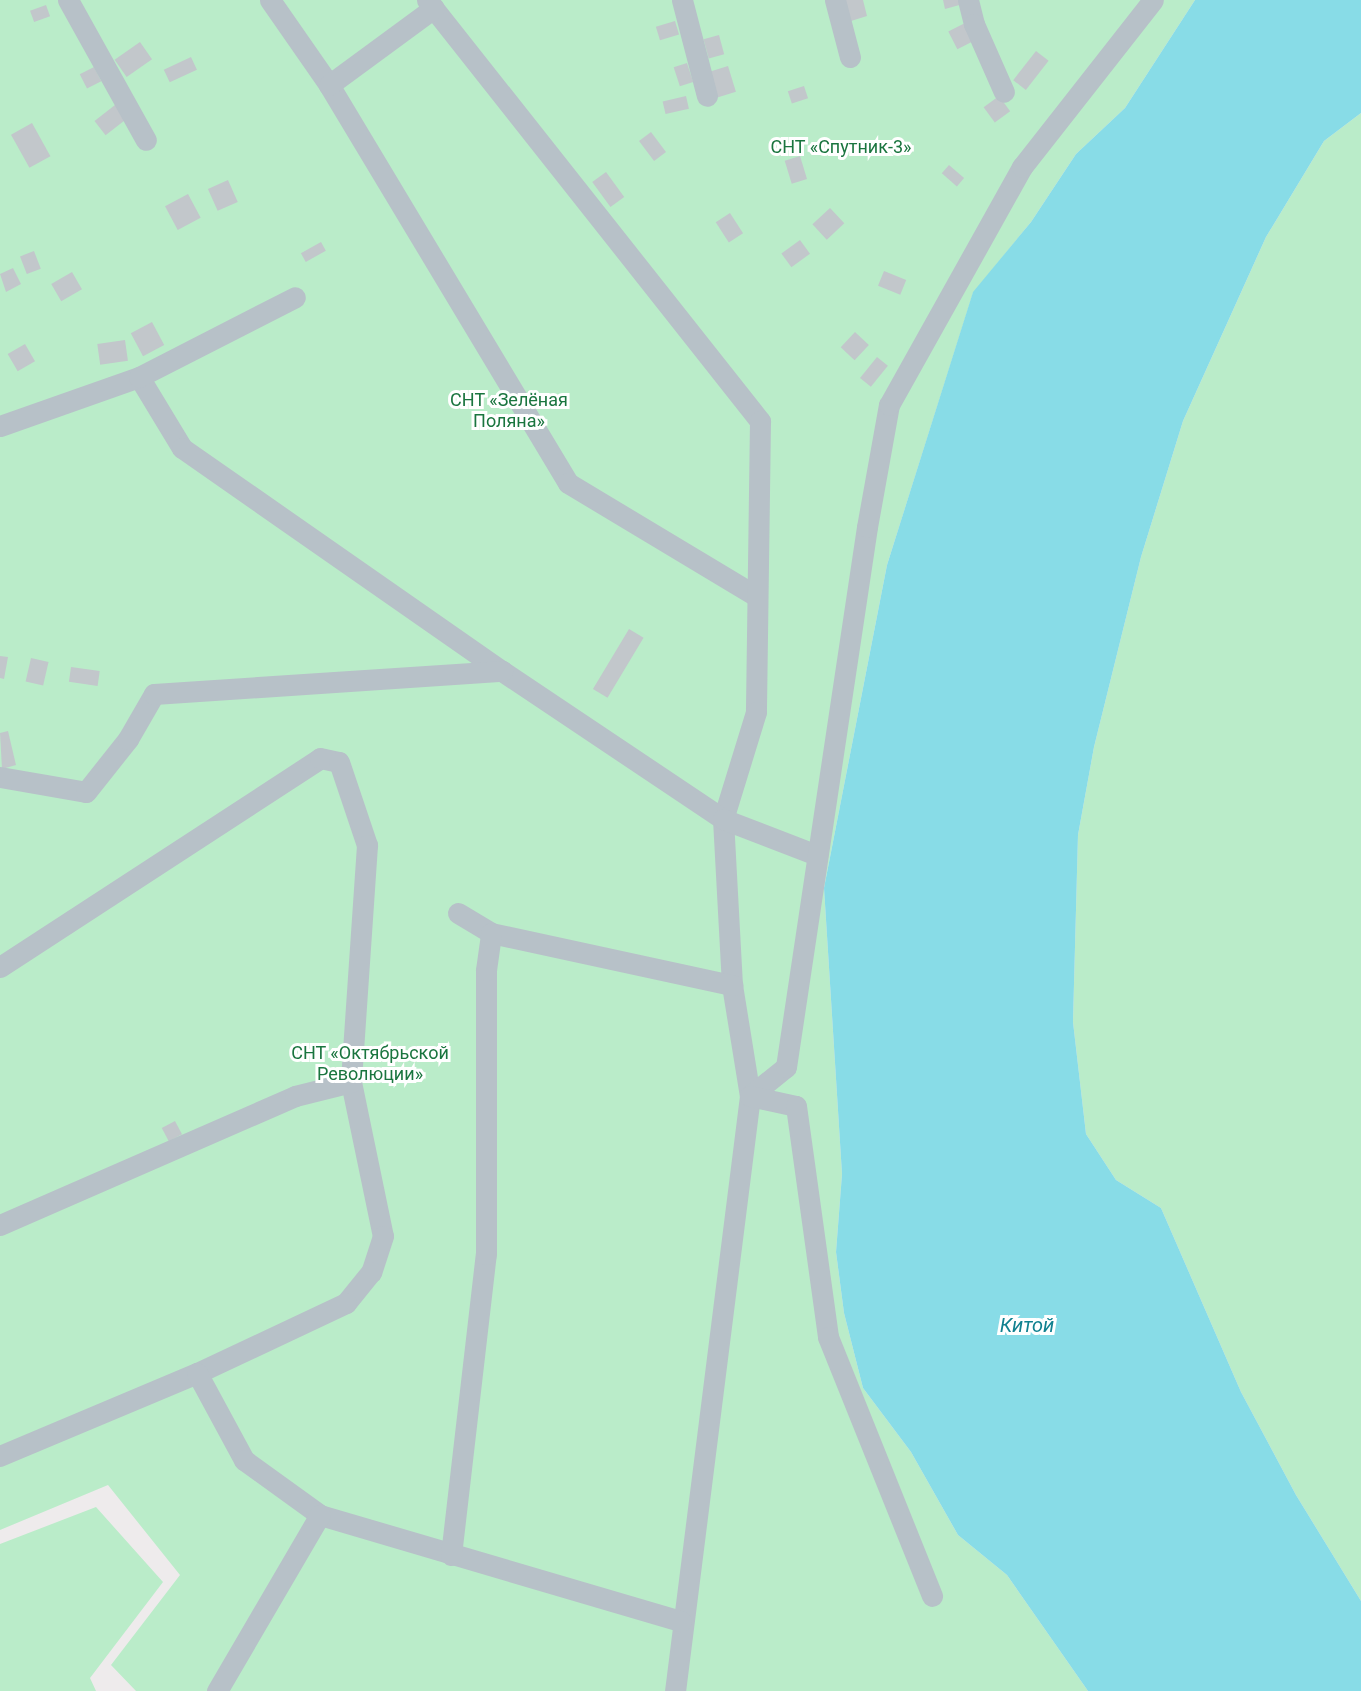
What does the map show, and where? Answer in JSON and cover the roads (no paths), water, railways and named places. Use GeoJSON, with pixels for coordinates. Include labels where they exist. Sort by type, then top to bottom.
{"type":"FeatureCollection","features":[{"type":"Feature","properties":{"kind":"street"},"geometry":{"type":"LineString","coordinates":[[68,0],[146,140]]}},
{"type":"Feature","properties":{"kind":"street"},"geometry":{"type":"LineString","coordinates":[[270,0],[329,85],[568,483],[756,596]]}},
{"type":"Feature","properties":{"kind":"street"},"geometry":{"type":"LineString","coordinates":[[682,0],[707,96]]}},
{"type":"Feature","properties":{"kind":"street"},"geometry":{"type":"LineString","coordinates":[[835,0],[850,57]]}},
{"type":"Feature","properties":{"kind":"street"},"geometry":{"type":"LineString","coordinates":[[969,0],[974,24],[1004,92]]}},
{"type":"Feature","properties":{"kind":"street"},"geometry":{"type":"LineString","coordinates":[[750,1096],[786,1067],[817,855],[889,405],[1022,167],[1154,0]]}},
{"type":"Feature","properties":{"kind":"street"},"geometry":{"type":"LineString","coordinates":[[329,85],[431,4],[760,421],[756,712],[723,819],[732,985],[750,1096],[681,1621],[675,1691]]}},
{"type":"Feature","properties":{"kind":"street"},"geometry":{"type":"LineString","coordinates":[[0,426],[139,377],[295,297]]}},
{"type":"Feature","properties":{"kind":"street"},"geometry":{"type":"LineString","coordinates":[[139,377],[182,448],[502,671],[723,819],[817,855]]}},
{"type":"Feature","properties":{"kind":"street"},"geometry":{"type":"LineString","coordinates":[[0,777],[86,792],[128,739],[154,694],[502,671]]}},
{"type":"Feature","properties":{"kind":"street"},"geometry":{"type":"LineString","coordinates":[[0,967],[320,758],[339,762],[367,845],[351,1082],[383,1236],[371,1272],[346,1303],[197,1373],[0,1456]]}},
{"type":"Feature","properties":{"kind":"street"},"geometry":{"type":"LineString","coordinates":[[459,913],[491,933],[732,985]]}},
{"type":"Feature","properties":{"kind":"street"},"geometry":{"type":"LineString","coordinates":[[451,1555],[486,1254],[486,970],[491,933]]}},
{"type":"Feature","properties":{"kind":"street"},"geometry":{"type":"LineString","coordinates":[[0,1225],[295,1096],[351,1082]]}},
{"type":"Feature","properties":{"kind":"street"},"geometry":{"type":"LineString","coordinates":[[750,1096],[796,1106],[828,1337],[932,1596]]}},
{"type":"Feature","properties":{"kind":"street"},"geometry":{"type":"LineString","coordinates":[[197,1373],[244,1460],[320,1515],[681,1621]]}},
{"type":"Feature","properties":{"kind":"street"},"geometry":{"type":"LineString","coordinates":[[217,1691],[320,1515]]}},
{"type":"Feature","properties":{"kind":"water","name":"Китой"},"geometry":{"type":"Polygon","coordinates":[[[1195,0],[1361,0],[1361,113],[1324,141],[1266,237],[1183,421],[1141,557],[1094,747],[1078,835],[1073,1022],[1086,1134],[1116,1180],[1161,1208],[1241,1392],[1296,1495],[1361,1601],[1361,1691],[1088,1691],[1007,1575],[958,1535],[911,1452],[863,1388],[844,1313],[836,1252],[842,1174],[824,888],[887,565],[973,292],[1031,222],[1076,154],[1125,108],[1195,0]]]}},
{"type":"Feature","properties":{"kind":"park label","name":"СНТ «Спутник-3»"},"geometry":{"type":"Point","coordinates":[841,147]}},
{"type":"Feature","properties":{"kind":"park label","name":"СНТ «Зелёная Поляна»"},"geometry":{"type":"Point","coordinates":[509,411]}},
{"type":"Feature","properties":{"kind":"park label","name":"СНТ «Октябрьской Революции»"},"geometry":{"type":"Point","coordinates":[370,1064]}}]}
